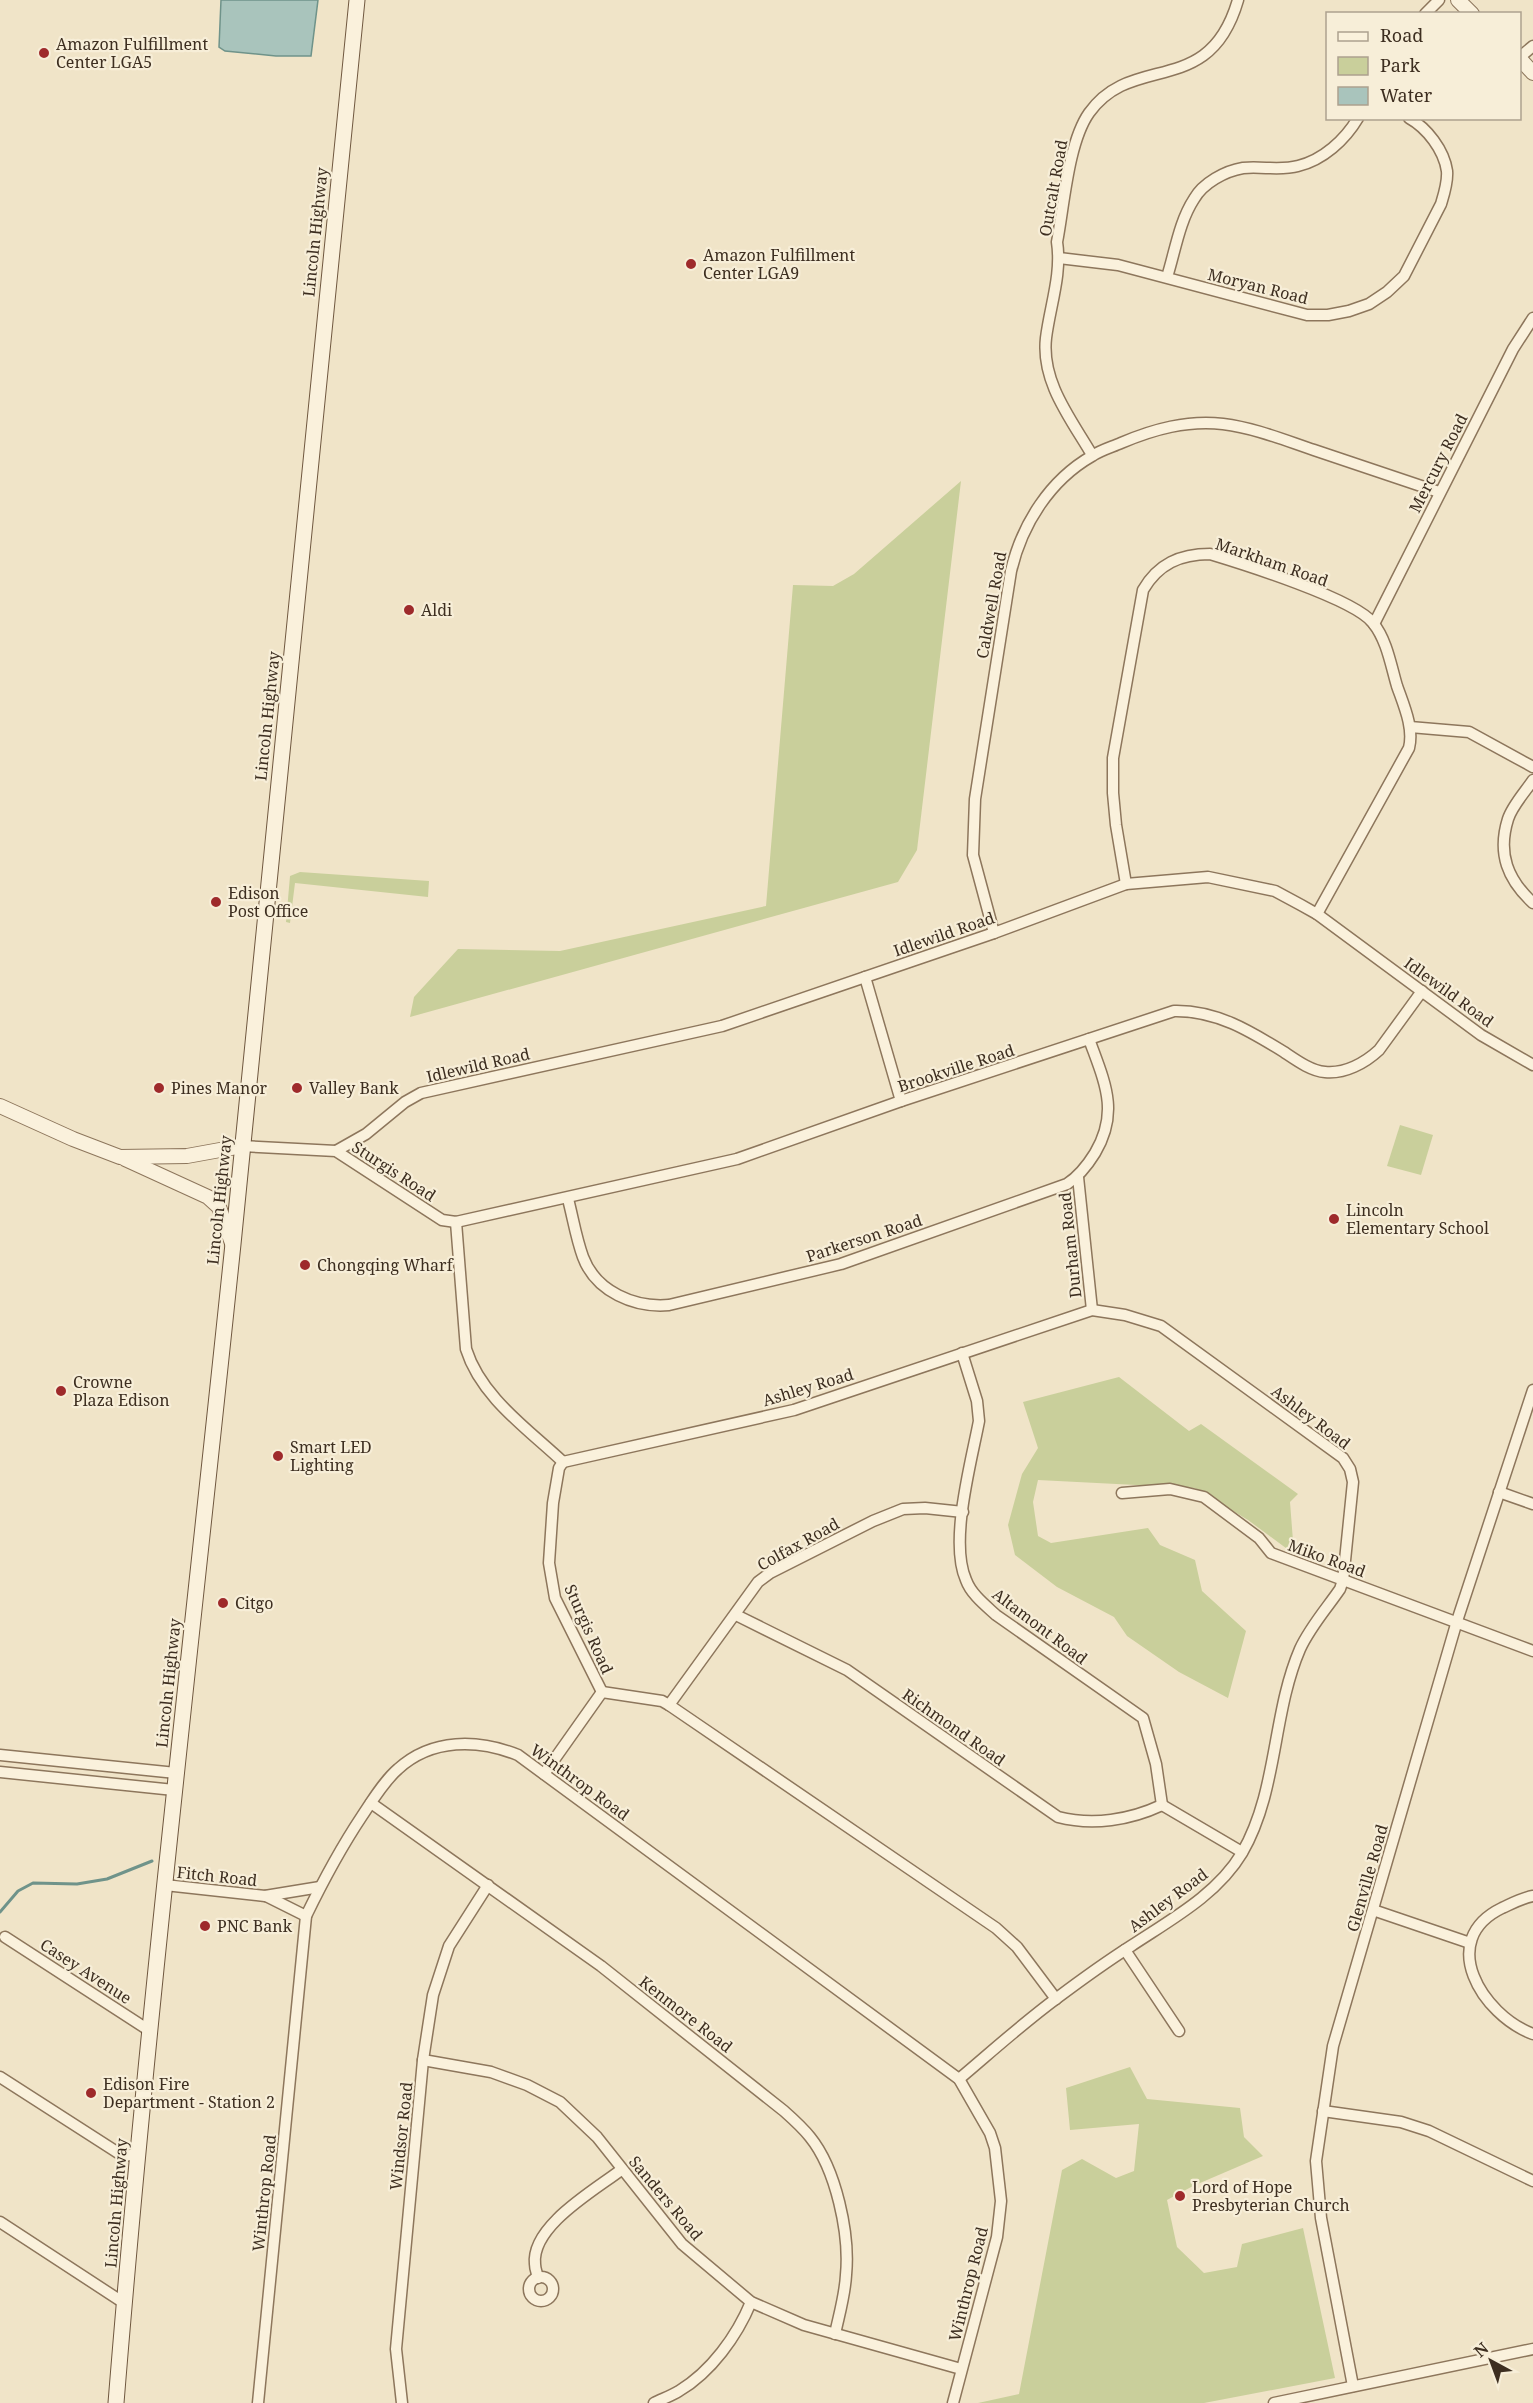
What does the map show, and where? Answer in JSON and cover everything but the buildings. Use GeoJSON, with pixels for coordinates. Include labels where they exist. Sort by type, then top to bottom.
{"type":"FeatureCollection","features":[{"type":"Feature","properties":{"kind":"main road","name":"Lincoln Highway"},"geometry":{"type":"LineString","coordinates":[[117,2403],[124,2303],[174,1790],[233,1246],[357,0]]}},
{"type":"Feature","properties":{"kind":"street","name":"Outcalt Road"},"geometry":{"type":"LineString","coordinates":[[1092,455],[1054,390],[1047,368],[1046,340],[1059,258],[1057,242],[1077,136],[1088,114],[1103,97],[1121,85],[1181,68],[1200,59],[1224,34],[1232,21],[1238,0]]}},
{"type":"Feature","properties":{"kind":"street"},"geometry":{"type":"LineString","coordinates":[[1427,12],[1439,0]]}},
{"type":"Feature","properties":{"kind":"street"},"geometry":{"type":"LineString","coordinates":[[1458,0],[1470,12]]}},
{"type":"Feature","properties":{"kind":"street"},"geometry":{"type":"LineString","coordinates":[[1521,57],[1533,46]]}},
{"type":"Feature","properties":{"kind":"street"},"geometry":{"type":"LineString","coordinates":[[1521,59],[1533,73]]}},
{"type":"Feature","properties":{"kind":"street"},"geometry":{"type":"LineString","coordinates":[[1167,277],[1185,215],[1194,198],[1203,188],[1228,173],[1243,168],[1280,169],[1299,166],[1326,153],[1339,143],[1357,120]]}},
{"type":"Feature","properties":{"kind":"street","name":"Moryan Road"},"geometry":{"type":"LineString","coordinates":[[1059,258],[1119,265],[1307,315],[1349,311],[1369,304],[1387,292],[1404,276],[1445,192],[1447,172],[1442,155],[1432,138],[1412,120]]}},
{"type":"Feature","properties":{"kind":"street","name":"Mercury Road"},"geometry":{"type":"LineString","coordinates":[[1374,624],[1513,349],[1533,318]]}},
{"type":"Feature","properties":{"kind":"street","name":"Caldwell Road"},"geometry":{"type":"LineString","coordinates":[[994,933],[973,855],[975,799],[1011,571],[1016,547],[1043,500],[1069,473],[1092,455],[1165,427],[1192,423],[1222,424],[1256,430],[1439,492]]}},
{"type":"Feature","properties":{"kind":"street","name":"Markham Road"},"geometry":{"type":"LineString","coordinates":[[1126,884],[1116,825],[1113,758],[1143,590],[1151,575],[1163,565],[1197,554],[1210,554],[1311,589],[1367,616],[1374,624]]}},
{"type":"Feature","properties":{"kind":"street"},"geometry":{"type":"LineString","coordinates":[[1317,914],[1409,748],[1411,738],[1410,727],[1382,637],[1374,624]]}},
{"type":"Feature","properties":{"kind":"street"},"geometry":{"type":"LineString","coordinates":[[1410,727],[1469,732],[1533,767]]}},
{"type":"Feature","properties":{"kind":"street"},"geometry":{"type":"LineString","coordinates":[[1533,780],[1508,818],[1504,853],[1507,872],[1520,891],[1533,903]]}},
{"type":"Feature","properties":{"kind":"street","name":"Idlewild Road"},"geometry":{"type":"LineString","coordinates":[[336,1151],[366,1134],[405,1102],[421,1093],[722,1026],[994,933],[1126,884],[1208,877],[1275,891],[1317,914],[1481,1035],[1533,1065]]}},
{"type":"Feature","properties":{"kind":"street"},"geometry":{"type":"LineString","coordinates":[[865,977],[901,1101]]}},
{"type":"Feature","properties":{"kind":"street","name":"Brookville Road"},"geometry":{"type":"LineString","coordinates":[[456,1222],[568,1199],[737,1159],[901,1101],[1161,1014],[1187,1011],[1219,1017],[1239,1025],[1310,1067],[1324,1072],[1342,1071],[1370,1058],[1379,1050],[1422,991]]}},
{"type":"Feature","properties":{"kind":"street"},"geometry":{"type":"LineString","coordinates":[[1078,1177],[1104,1138],[1109,1110],[1106,1086],[1089,1039]]}},
{"type":"Feature","properties":{"kind":"street"},"geometry":{"type":"LineString","coordinates":[[0,1106],[208,1197],[219,1207],[233,1246]]}},
{"type":"Feature","properties":{"kind":"street","name":"Sturgis Road"},"geometry":{"type":"LineString","coordinates":[[242,1146],[336,1151],[442,1220],[456,1222]]}},
{"type":"Feature","properties":{"kind":"street"},"geometry":{"type":"LineString","coordinates":[[120,1157],[187,1156],[242,1146]]}},
{"type":"Feature","properties":{"kind":"street","name":"Parkerson Road"},"geometry":{"type":"LineString","coordinates":[[568,1199],[584,1259],[595,1276],[610,1291],[626,1299],[657,1306],[841,1264],[1067,1184],[1078,1177]]}},
{"type":"Feature","properties":{"kind":"street","name":"Durham Road"},"geometry":{"type":"LineString","coordinates":[[1078,1177],[1092,1310]]}},
{"type":"Feature","properties":{"kind":"street"},"geometry":{"type":"LineString","coordinates":[[456,1222],[466,1349],[470,1361],[490,1393],[500,1404],[563,1462]]}},
{"type":"Feature","properties":{"kind":"street","name":"Ashley Road"},"geometry":{"type":"LineString","coordinates":[[563,1462],[794,1410],[1092,1310],[1125,1315],[1161,1326],[1343,1458],[1350,1469],[1353,1482],[1343,1580],[1340,1589],[1300,1648],[1289,1683],[1261,1806],[1242,1852],[1234,1865],[1213,1888],[1056,1999],[959,2079]]}},
{"type":"Feature","properties":{"kind":"street","name":"Altamont Road"},"geometry":{"type":"LineString","coordinates":[[962,1353],[976,1401],[979,1421],[959,1542],[966,1581],[979,1599],[996,1615],[1143,1718],[1156,1764],[1162,1804]]}},
{"type":"Feature","properties":{"kind":"street","name":"Glenville Road"},"geometry":{"type":"LineString","coordinates":[[1353,2386],[1321,2218],[1316,2161],[1334,2046],[1457,1621],[1533,1390]]}},
{"type":"Feature","properties":{"kind":"street","name":"Sturgis Road"},"geometry":{"type":"LineString","coordinates":[[563,1462],[559,1468],[553,1503],[549,1563],[555,1598],[602,1692],[662,1701],[669,1705],[996,1928],[1017,1947],[1056,1999]]}},
{"type":"Feature","properties":{"kind":"street","name":"Miko Road"},"geometry":{"type":"LineString","coordinates":[[1122,1493],[1170,1489],[1204,1497],[1259,1538],[1271,1553],[1533,1651]]}},
{"type":"Feature","properties":{"kind":"street"},"geometry":{"type":"LineString","coordinates":[[1499,1492],[1533,1504]]}},
{"type":"Feature","properties":{"kind":"street","name":"Colfax Road"},"geometry":{"type":"LineString","coordinates":[[669,1705],[758,1582],[770,1573],[873,1521],[903,1509],[925,1508],[963,1512]]}},
{"type":"Feature","properties":{"kind":"street","name":"Richmond Road"},"geometry":{"type":"LineString","coordinates":[[736,1615],[847,1670],[1058,1817],[1092,1822],[1147,1812],[1162,1804]]}},
{"type":"Feature","properties":{"kind":"street"},"geometry":{"type":"LineString","coordinates":[[544,1774],[602,1692]]}},
{"type":"Feature","properties":{"kind":"street","name":"Winthrop Road"},"geometry":{"type":"LineString","coordinates":[[258,2403],[306,1916],[336,1854],[397,1769],[424,1752],[462,1742],[498,1747],[518,1755],[959,2079],[990,2133],[995,2148],[1001,2201],[997,2237],[953,2403]]}},
{"type":"Feature","properties":{"kind":"street"},"geometry":{"type":"LineString","coordinates":[[0,1755],[176,1773]]}},
{"type":"Feature","properties":{"kind":"street"},"geometry":{"type":"LineString","coordinates":[[0,1772],[174,1790]]}},
{"type":"Feature","properties":{"kind":"street","name":"Kenmore Road"},"geometry":{"type":"LineString","coordinates":[[371,1803],[601,1966],[784,2110],[811,2137],[823,2156],[840,2206],[846,2249],[847,2274],[835,2334]]}},
{"type":"Feature","properties":{"kind":"street"},"geometry":{"type":"LineString","coordinates":[[1162,1804],[1242,1852]]}},
{"type":"Feature","properties":{"kind":"street","name":"Fitch Road"},"geometry":{"type":"LineString","coordinates":[[165,1885],[266,1896],[320,1887]]}},
{"type":"Feature","properties":{"kind":"street","name":"Windsor Road"},"geometry":{"type":"LineString","coordinates":[[402,2403],[396,2349],[423,2060],[433,1995],[449,1946],[488,1885]]}},
{"type":"Feature","properties":{"kind":"street","name":"Fitch Road"},"geometry":{"type":"LineString","coordinates":[[266,1896],[306,1916]]}},
{"type":"Feature","properties":{"kind":"street"},"geometry":{"type":"LineString","coordinates":[[1533,1896],[1523,1898],[1495,1911],[1484,1921],[1470,1943],[1469,1964],[1483,1996],[1494,2010],[1506,2020],[1533,2034]]}},
{"type":"Feature","properties":{"kind":"street"},"geometry":{"type":"LineString","coordinates":[[1373,1910],[1470,1943]]}},
{"type":"Feature","properties":{"kind":"street","name":"Casey Avenue"},"geometry":{"type":"LineString","coordinates":[[5,1937],[150,2031]]}},
{"type":"Feature","properties":{"kind":"street"},"geometry":{"type":"LineString","coordinates":[[1125,1950],[1179,2031]]}},
{"type":"Feature","properties":{"kind":"street","name":"Sanders Road"},"geometry":{"type":"LineString","coordinates":[[423,2060],[491,2072],[527,2085],[560,2102],[597,2137],[682,2244],[751,2302],[804,2325],[961,2369]]}},
{"type":"Feature","properties":{"kind":"street"},"geometry":{"type":"LineString","coordinates":[[0,2077],[123,2156],[138,2154]]}},
{"type":"Feature","properties":{"kind":"street"},"geometry":{"type":"LineString","coordinates":[[1323,2111],[1390,2120],[1429,2131],[1533,2181]]}},
{"type":"Feature","properties":{"kind":"street"},"geometry":{"type":"LineString","coordinates":[[538,2278],[534,2262],[539,2242],[551,2225],[621,2170]]}},
{"type":"Feature","properties":{"kind":"street"},"geometry":{"type":"LineString","coordinates":[[0,2222],[124,2303]]}},
{"type":"Feature","properties":{"kind":"street"},"geometry":{"type":"LineString","coordinates":[[654,2403],[680,2391],[718,2356],[746,2316],[751,2302]]}},
{"type":"Feature","properties":{"kind":"street"},"geometry":{"type":"LineString","coordinates":[[1274,2403],[1533,2349]]}},
{"type":"Feature","properties":{"kind":"green space"},"geometry":{"type":"Polygon","coordinates":[[[961,481],[917,850],[898,882],[410,1017],[414,997],[458,949],[560,951],[766,906],[793,585],[833,586],[854,574],[961,481]]]}},
{"type":"Feature","properties":{"kind":"green space"},"geometry":{"type":"Polygon","coordinates":[[[300,872],[429,881],[428,897],[295,883],[290,923],[286,922],[290,876],[300,872]]]}},
{"type":"Feature","properties":{"kind":"green space"},"geometry":{"type":"Polygon","coordinates":[[[1400,1125],[1433,1135],[1421,1175],[1387,1166],[1400,1125]]]}},
{"type":"Feature","properties":{"kind":"green space"},"geometry":{"type":"Polygon","coordinates":[[[1119,1377],[1189,1431],[1201,1424],[1298,1494],[1290,1502],[1294,1554],[1248,1520],[1195,1488],[1038,1480],[1033,1502],[1038,1536],[1051,1543],[1148,1528],[1160,1545],[1195,1560],[1202,1591],[1246,1631],[1228,1698],[1179,1672],[1127,1636],[1114,1617],[1057,1587],[1015,1555],[1008,1525],[1022,1474],[1038,1448],[1023,1402],[1119,1377]]]}},
{"type":"Feature","properties":{"kind":"green space"},"geometry":{"type":"Polygon","coordinates":[[[1130,2067],[1147,2099],[1240,2108],[1244,2137],[1263,2156],[1193,2186],[1167,2200],[1177,2247],[1204,2273],[1237,2267],[1242,2244],[1303,2228],[1335,2378],[1204,2403],[978,2403],[1019,2394],[1062,2170],[1082,2159],[1116,2178],[1134,2171],[1139,2124],[1070,2130],[1066,2088],[1130,2067]]]}},
{"type":"Feature","properties":{"kind":"water"},"geometry":{"type":"Polygon","coordinates":[[[221,0],[318,0],[311,56],[276,56],[225,51],[219,47],[221,0]]]}},
{"type":"Feature","properties":{"kind":"waterway"},"geometry":{"type":"LineString","coordinates":[[0,1912],[18,1891],[33,1883],[77,1884],[107,1879],[152,1861]]}},
{"type":"Feature","properties":{"kind":"place","name":"Amazon Fulfillment Center LGA5"},"geometry":{"type":"Point","coordinates":[44,53]}},
{"type":"Feature","properties":{"kind":"place","name":"Amazon Fulfillment Center LGA9"},"geometry":{"type":"Point","coordinates":[691,264]}},
{"type":"Feature","properties":{"kind":"place","name":"Aldi"},"geometry":{"type":"Point","coordinates":[409,610]}},
{"type":"Feature","properties":{"kind":"place","name":"Edison Post Office"},"geometry":{"type":"Point","coordinates":[216,902]}},
{"type":"Feature","properties":{"kind":"place","name":"Pines Manor"},"geometry":{"type":"Point","coordinates":[159,1088]}},
{"type":"Feature","properties":{"kind":"place","name":"Valley Bank"},"geometry":{"type":"Point","coordinates":[297,1088]}},
{"type":"Feature","properties":{"kind":"place","name":"Lincoln Elementary School"},"geometry":{"type":"Point","coordinates":[1334,1219]}},
{"type":"Feature","properties":{"kind":"place","name":"Chongqing Wharf"},"geometry":{"type":"Point","coordinates":[305,1265]}},
{"type":"Feature","properties":{"kind":"place","name":"Crowne Plaza Edison"},"geometry":{"type":"Point","coordinates":[61,1391]}},
{"type":"Feature","properties":{"kind":"place","name":"Smart LED Lighting"},"geometry":{"type":"Point","coordinates":[278,1456]}},
{"type":"Feature","properties":{"kind":"place","name":"Citgo"},"geometry":{"type":"Point","coordinates":[223,1603]}},
{"type":"Feature","properties":{"kind":"place","name":"PNC Bank"},"geometry":{"type":"Point","coordinates":[205,1926]}},
{"type":"Feature","properties":{"kind":"place","name":"Edison Fire Department - Station 2"},"geometry":{"type":"Point","coordinates":[91,2093]}},
{"type":"Feature","properties":{"kind":"place","name":"Lord of Hope Presbyterian Church"},"geometry":{"type":"Point","coordinates":[1180,2196]}}]}
